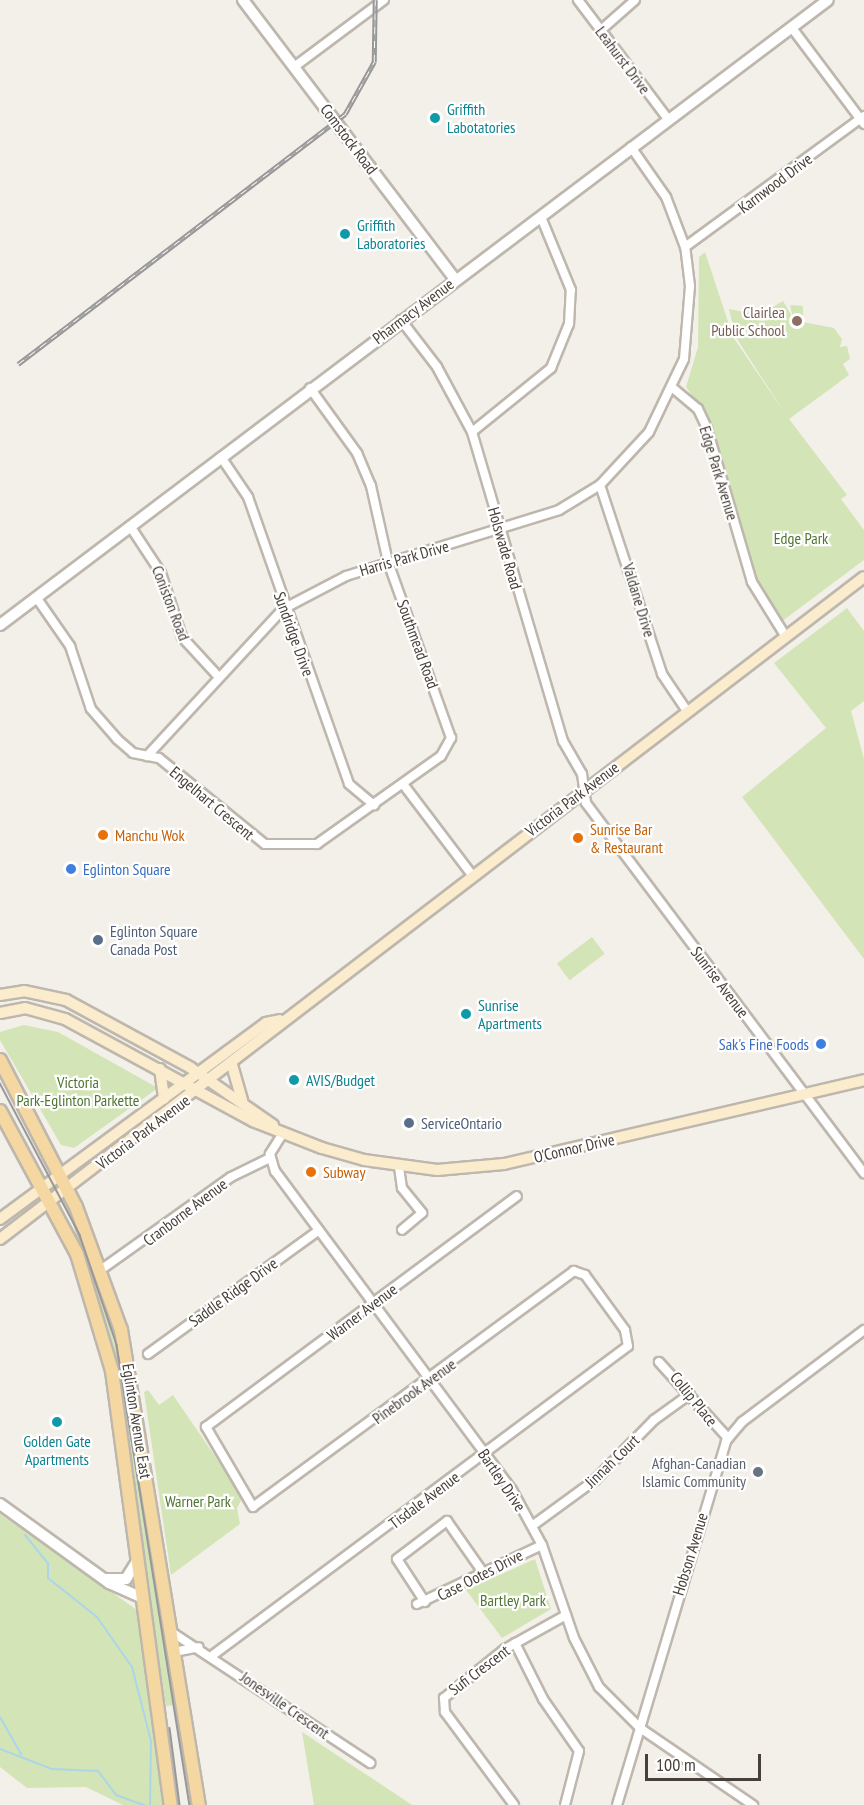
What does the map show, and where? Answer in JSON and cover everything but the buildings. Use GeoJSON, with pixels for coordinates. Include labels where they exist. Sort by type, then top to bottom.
{"type":"FeatureCollection","features":[{"type":"Feature","properties":{"kind":"main road","name":"Victoria Park Avenue"},"geometry":{"type":"LineString","coordinates":[[0,1239],[272,1035],[280,1020],[864,577]]}},
{"type":"Feature","properties":{"kind":"main road"},"geometry":{"type":"LineString","coordinates":[[0,995],[24,991],[66,1000],[211,1081]]}},
{"type":"Feature","properties":{"kind":"main road"},"geometry":{"type":"LineString","coordinates":[[0,1013],[25,1008],[50,1014],[160,1069],[198,1091]]}},
{"type":"Feature","properties":{"kind":"main road","name":"Victoria Park Avenue"},"geometry":{"type":"LineString","coordinates":[[0,1219],[266,1023],[280,1020]]}},
{"type":"Feature","properties":{"kind":"main road"},"geometry":{"type":"LineString","coordinates":[[174,1059],[218,1059]]}},
{"type":"Feature","properties":{"kind":"main road","name":"Eglinton Avenue East"},"geometry":{"type":"LineString","coordinates":[[0,1060],[61,1173],[102,1269],[125,1345],[199,1805]]}},
{"type":"Feature","properties":{"kind":"main road"},"geometry":{"type":"LineString","coordinates":[[232,1065],[243,1104]]}},
{"type":"Feature","properties":{"kind":"main road"},"geometry":{"type":"LineString","coordinates":[[160,1069],[164,1099]]}},
{"type":"Feature","properties":{"kind":"main road","name":"O'Connor Drive"},"geometry":{"type":"LineString","coordinates":[[198,1091],[283,1133],[399,1167],[437,1170],[504,1164],[864,1080]]}},
{"type":"Feature","properties":{"kind":"main road","name":"O'Connor Drive"},"geometry":{"type":"LineString","coordinates":[[211,1081],[283,1133]]}},
{"type":"Feature","properties":{"kind":"main road","name":"Eglinton Avenue East"},"geometry":{"type":"LineString","coordinates":[[0,1111],[77,1254],[103,1332],[138,1560],[171,1805]]}},
{"type":"Feature","properties":{"kind":"street","name":"Comstock Road"},"geometry":{"type":"LineString","coordinates":[[243,0],[455,279]]}},
{"type":"Feature","properties":{"kind":"street"},"geometry":{"type":"LineString","coordinates":[[294,67],[384,0]]}},
{"type":"Feature","properties":{"kind":"street","name":"Leahurst Drive"},"geometry":{"type":"LineString","coordinates":[[578,0],[668,119]]}},
{"type":"Feature","properties":{"kind":"street"},"geometry":{"type":"LineString","coordinates":[[601,30],[635,0]]}},
{"type":"Feature","properties":{"kind":"street","name":"Pharmacy Avenue"},"geometry":{"type":"LineString","coordinates":[[0,625],[310,388],[828,0]]}},
{"type":"Feature","properties":{"kind":"street"},"geometry":{"type":"LineString","coordinates":[[792,28],[863,120]]}},
{"type":"Feature","properties":{"kind":"street","name":"Karnwood Drive"},"geometry":{"type":"LineString","coordinates":[[685,247],[863,120]]}},
{"type":"Feature","properties":{"kind":"street"},"geometry":{"type":"LineString","coordinates":[[631,147],[666,197],[685,247],[688,334],[674,389]]}},
{"type":"Feature","properties":{"kind":"street"},"geometry":{"type":"LineString","coordinates":[[472,432],[551,368],[569,324],[571,290],[541,217]]}},
{"type":"Feature","properties":{"kind":"street","name":"Holswade Road"},"geometry":{"type":"LineString","coordinates":[[401,320],[437,367],[472,432],[499,531],[563,741],[586,788]]}},
{"type":"Feature","properties":{"kind":"street","name":"Southmead Road"},"geometry":{"type":"LineString","coordinates":[[310,388],[365,470],[388,562],[451,738],[441,756],[403,784]]}},
{"type":"Feature","properties":{"kind":"street","name":"Harris Park Drive"},"geometry":{"type":"LineString","coordinates":[[147,756],[217,675],[284,609],[327,583],[388,562],[499,531],[559,510],[600,485],[649,432],[674,389]]}},
{"type":"Feature","properties":{"kind":"street","name":"Edge Park Avenue"},"geometry":{"type":"LineString","coordinates":[[674,389],[698,409],[707,428],[752,582],[786,637]]}},
{"type":"Feature","properties":{"kind":"street","name":"Sundridge Drive"},"geometry":{"type":"LineString","coordinates":[[221,457],[248,497],[284,609],[349,784],[374,805]]}},
{"type":"Feature","properties":{"kind":"street","name":"Valdane Drive"},"geometry":{"type":"LineString","coordinates":[[600,485],[662,674],[687,711]]}},
{"type":"Feature","properties":{"kind":"street","name":"Coniston Road"},"geometry":{"type":"LineString","coordinates":[[130,526],[161,573],[182,637],[217,675]]}},
{"type":"Feature","properties":{"kind":"street","name":"Engelhart Crescent"},"geometry":{"type":"LineString","coordinates":[[36,597],[70,646],[91,709],[117,739],[147,756],[159,758],[252,839],[273,847],[317,844],[403,784]]}},
{"type":"Feature","properties":{"kind":"street"},"geometry":{"type":"LineString","coordinates":[[403,784],[472,875]]}},
{"type":"Feature","properties":{"kind":"street","name":"Sunrise Avenue"},"geometry":{"type":"LineString","coordinates":[[586,788],[586,803],[864,1173]]}},
{"type":"Feature","properties":{"kind":"street"},"geometry":{"type":"LineString","coordinates":[[270,1158],[283,1133]]}},
{"type":"Feature","properties":{"kind":"street","name":"Bartley Drive"},"geometry":{"type":"LineString","coordinates":[[270,1158],[319,1230],[485,1454],[532,1526],[542,1545],[566,1615],[599,1687],[640,1728],[753,1805]]}},
{"type":"Feature","properties":{"kind":"street","name":"Cranborne Avenue"},"geometry":{"type":"LineString","coordinates":[[102,1269],[231,1178],[270,1158]]}},
{"type":"Feature","properties":{"kind":"street"},"geometry":{"type":"LineString","coordinates":[[399,1167],[402,1188],[422,1214],[402,1230]]}},
{"type":"Feature","properties":{"kind":"street","name":"Warner Avenue"},"geometry":{"type":"LineString","coordinates":[[253,1507],[206,1427],[517,1196]]}},
{"type":"Feature","properties":{"kind":"street","name":"Saddle Ridge Drive"},"geometry":{"type":"LineString","coordinates":[[148,1354],[319,1230]]}},
{"type":"Feature","properties":{"kind":"street","name":"Pinebrook Avenue"},"geometry":{"type":"LineString","coordinates":[[253,1507],[430,1380],[574,1271],[585,1275],[629,1341]]}},
{"type":"Feature","properties":{"kind":"street"},"geometry":{"type":"LineString","coordinates":[[728,1438],[864,1330]]}},
{"type":"Feature","properties":{"kind":"street","name":"Tisdale Avenue"},"geometry":{"type":"LineString","coordinates":[[213,1655],[624,1351],[629,1341]]}},
{"type":"Feature","properties":{"kind":"street","name":"Collip Place"},"geometry":{"type":"LineString","coordinates":[[659,1362],[728,1438]]}},
{"type":"Feature","properties":{"kind":"street","name":"Jinnah Court"},"geometry":{"type":"LineString","coordinates":[[532,1526],[596,1480],[654,1420],[690,1394]]}},
{"type":"Feature","properties":{"kind":"street","name":"Hobson Avenue"},"geometry":{"type":"LineString","coordinates":[[617,1805],[728,1438]]}},
{"type":"Feature","properties":{"kind":"street"},"geometry":{"type":"LineString","coordinates":[[0,1504],[104,1578],[143,1598]]}},
{"type":"Feature","properties":{"kind":"street","name":"Case Ootes Drive"},"geometry":{"type":"LineString","coordinates":[[482,1571],[447,1521],[397,1559],[421,1603],[482,1571],[542,1545]]}},
{"type":"Feature","properties":{"kind":"street"},"geometry":{"type":"LineString","coordinates":[[104,1578],[123,1581],[138,1560]]}},
{"type":"Feature","properties":{"kind":"street","name":"Sufi Crescent"},"geometry":{"type":"LineString","coordinates":[[514,1805],[443,1702],[448,1691],[516,1643],[566,1615]]}},
{"type":"Feature","properties":{"kind":"street","name":"Jonesville Crescent"},"geometry":{"type":"LineString","coordinates":[[170,1631],[213,1655],[370,1763]]}},
{"type":"Feature","properties":{"kind":"street"},"geometry":{"type":"LineString","coordinates":[[516,1643],[543,1699],[579,1751],[566,1805]]}},
{"type":"Feature","properties":{"kind":"street"},"geometry":{"type":"LineString","coordinates":[[174,1652],[199,1647]]}},
{"type":"Feature","properties":{"kind":"green space","name":"Edge Park"},"geometry":{"type":"Polygon","coordinates":[[[705,252],[733,337],[786,415],[735,336],[739,327],[733,326],[729,309],[759,315],[783,301],[793,318],[790,305],[803,306],[803,322],[834,328],[842,339],[840,347],[847,346],[850,359],[843,364],[849,375],[789,419],[847,495],[841,499],[864,530],[864,560],[781,622],[761,591],[707,417],[686,387],[698,347],[699,257],[705,252]]]}},
{"type":"Feature","properties":{"kind":"green space"},"geometry":{"type":"Polygon","coordinates":[[[847,608],[864,631],[864,701],[851,711],[864,759],[864,959],[742,797],[826,728],[774,663],[847,608]]]}},
{"type":"Feature","properties":{"kind":"green space"},"geometry":{"type":"Polygon","coordinates":[[[592,937],[605,954],[569,980],[557,963],[592,937]]]}},
{"type":"Feature","properties":{"kind":"green space","name":"Victoria Park-Eglinton Parkette"},"geometry":{"type":"Polygon","coordinates":[[[24,1025],[58,1032],[158,1088],[74,1148],[61,1145],[0,1040],[0,1032],[24,1025]]]}},
{"type":"Feature","properties":{"kind":"green space"},"geometry":{"type":"Polygon","coordinates":[[[70,1215],[106,1311],[119,1362],[177,1705],[166,1706],[114,1357],[70,1215]]]}},
{"type":"Feature","properties":{"kind":"green space","name":"Warner Park"},"geometry":{"type":"Polygon","coordinates":[[[148,1390],[159,1405],[173,1395],[243,1497],[237,1508],[240,1524],[171,1575],[144,1392],[148,1390]]]}},
{"type":"Feature","properties":{"kind":"green space"},"geometry":{"type":"Polygon","coordinates":[[[0,1514],[137,1610],[164,1805],[123,1805],[86,1787],[27,1788],[0,1767],[0,1514]]]}},
{"type":"Feature","properties":{"kind":"green space","name":"Bartley Park"},"geometry":{"type":"Polygon","coordinates":[[[535,1559],[551,1609],[502,1638],[466,1590],[535,1559]]]}},
{"type":"Feature","properties":{"kind":"green space"},"geometry":{"type":"Polygon","coordinates":[[[302,1732],[373,1779],[412,1805],[314,1805],[302,1732]]]}},
{"type":"Feature","properties":{"kind":"waterway"},"geometry":{"type":"LineString","coordinates":[[25,1535],[48,1563],[48,1578],[97,1617],[132,1667],[151,1741],[150,1805]]}},
{"type":"Feature","properties":{"kind":"waterway"},"geometry":{"type":"LineString","coordinates":[[0,1717],[21,1754]]}},
{"type":"Feature","properties":{"kind":"waterway"},"geometry":{"type":"LineString","coordinates":[[0,1749],[52,1769],[98,1771],[116,1795],[144,1805]]}},
{"type":"Feature","properties":{"kind":"tram line"},"geometry":{"type":"LineString","coordinates":[[0,1083],[80,1235],[117,1345],[190,1805]]}},
{"type":"Feature","properties":{"kind":"tram line"},"geometry":{"type":"LineString","coordinates":[[170,1728],[180,1805]]}},
{"type":"Feature","properties":{"kind":"railway"},"geometry":{"type":"LineString","coordinates":[[18,364],[345,114],[374,62],[375,0]]}},
{"type":"Feature","properties":{"kind":"place","name":"Griffith Labotatories"},"geometry":{"type":"Point","coordinates":[435,118]}},
{"type":"Feature","properties":{"kind":"place","name":"Griffith Laboratories"},"geometry":{"type":"Point","coordinates":[345,234]}},
{"type":"Feature","properties":{"kind":"place","name":"Clairlea Public School"},"geometry":{"type":"Point","coordinates":[797,321]}},
{"type":"Feature","properties":{"kind":"place","name":"Manchu Wok"},"geometry":{"type":"Point","coordinates":[103,835]}},
{"type":"Feature","properties":{"kind":"place","name":"Sunrise Bar & Restaurant"},"geometry":{"type":"Point","coordinates":[578,838]}},
{"type":"Feature","properties":{"kind":"place","name":"Eglinton Square"},"geometry":{"type":"Point","coordinates":[71,869]}},
{"type":"Feature","properties":{"kind":"place","name":"Eglinton Square Canada Post"},"geometry":{"type":"Point","coordinates":[98,940]}},
{"type":"Feature","properties":{"kind":"place","name":"Sunrise Apartments"},"geometry":{"type":"Point","coordinates":[466,1014]}},
{"type":"Feature","properties":{"kind":"place","name":"Sak's Fine Foods"},"geometry":{"type":"Point","coordinates":[821,1044]}},
{"type":"Feature","properties":{"kind":"place","name":"AVIS/Budget"},"geometry":{"type":"Point","coordinates":[294,1080]}},
{"type":"Feature","properties":{"kind":"place","name":"ServiceOntario"},"geometry":{"type":"Point","coordinates":[409,1123]}},
{"type":"Feature","properties":{"kind":"place","name":"Subway"},"geometry":{"type":"Point","coordinates":[311,1172]}},
{"type":"Feature","properties":{"kind":"place","name":"Golden Gate Apartments"},"geometry":{"type":"Point","coordinates":[57,1422]}},
{"type":"Feature","properties":{"kind":"place","name":"Afghan-Canadian Islamic Community"},"geometry":{"type":"Point","coordinates":[758,1472]}}]}
